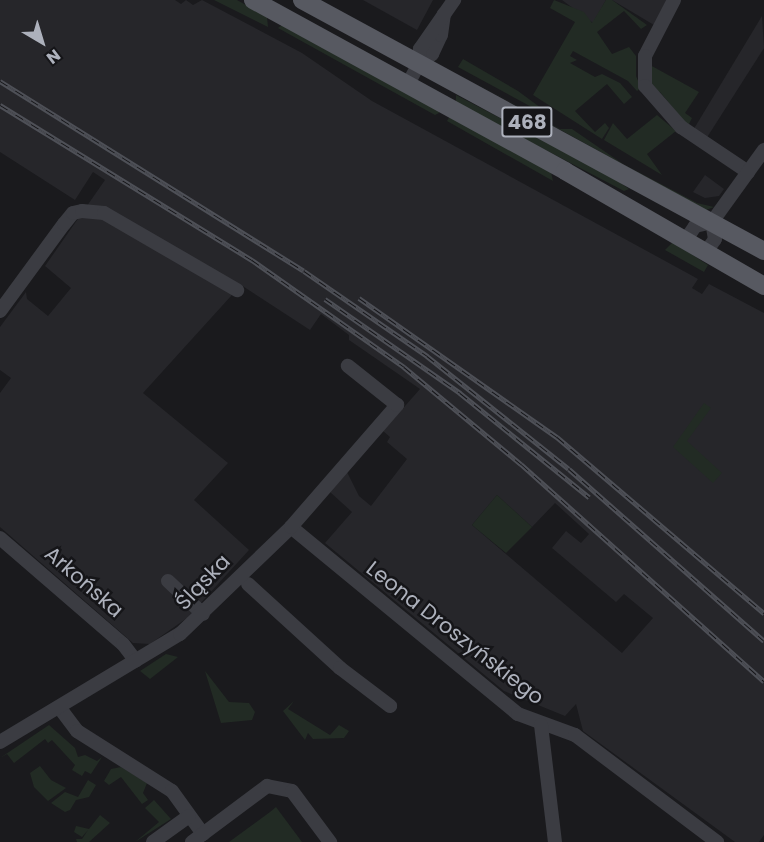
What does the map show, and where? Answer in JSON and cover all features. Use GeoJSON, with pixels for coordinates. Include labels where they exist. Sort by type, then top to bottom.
{"type":"FeatureCollection","features":[{"type":"Feature","properties":{"kind":"main road","name":"468"},"geometry":{"type":"LineString","coordinates":[[253,0],[617,201],[762,285]]}},
{"type":"Feature","properties":{"kind":"main road","name":"468"},"geometry":{"type":"LineString","coordinates":[[302,0],[764,251]]}},
{"type":"Feature","properties":{"kind":"main road"},"geometry":{"type":"LineString","coordinates":[[617,201],[637,195],[640,188],[635,180]]}},
{"type":"Feature","properties":{"kind":"main road"},"geometry":{"type":"LineString","coordinates":[[762,285],[759,273],[764,266]]}},
{"type":"Feature","properties":{"kind":"street"},"geometry":{"type":"LineString","coordinates":[[408,84],[418,64],[432,54],[441,35],[444,14],[454,0]]}},
{"type":"Feature","properties":{"kind":"street"},"geometry":{"type":"LineString","coordinates":[[674,0],[649,46],[643,67],[649,91],[681,127],[748,172]]}},
{"type":"Feature","properties":{"kind":"street"},"geometry":{"type":"LineString","coordinates":[[685,241],[695,226],[712,222],[764,150]]}},
{"type":"Feature","properties":{"kind":"street"},"geometry":{"type":"LineString","coordinates":[[0,311],[5,295],[73,213],[104,213],[237,290]]}},
{"type":"Feature","properties":{"kind":"street"},"geometry":{"type":"LineString","coordinates":[[705,253],[715,239],[712,222]]}},
{"type":"Feature","properties":{"kind":"street","name":"Śląska"},"geometry":{"type":"LineString","coordinates":[[0,742],[136,661],[203,614],[291,527],[397,405],[348,366]]}},
{"type":"Feature","properties":{"kind":"street","name":"Leona Droszyńskiego"},"geometry":{"type":"LineString","coordinates":[[291,527],[518,714],[542,725],[575,735],[717,842]]}},
{"type":"Feature","properties":{"kind":"street","name":"Arkońska"},"geometry":{"type":"LineString","coordinates":[[0,538],[123,644],[136,661]]}},
{"type":"Feature","properties":{"kind":"street"},"geometry":{"type":"LineString","coordinates":[[168,581],[203,614]]}},
{"type":"Feature","properties":{"kind":"street"},"geometry":{"type":"LineString","coordinates":[[248,584],[367,693],[390,706]]}},
{"type":"Feature","properties":{"kind":"street"},"geometry":{"type":"LineString","coordinates":[[59,707],[77,730],[172,791],[189,816],[198,838],[267,786],[292,791],[330,842]]}},
{"type":"Feature","properties":{"kind":"street"},"geometry":{"type":"LineString","coordinates":[[542,725],[555,842]]}},
{"type":"Feature","properties":{"kind":"street"},"geometry":{"type":"LineString","coordinates":[[153,842],[189,816]]}},
{"type":"Feature","properties":{"kind":"shaded area"},"geometry":{"type":"Polygon","coordinates":[[[0,0],[175,0],[181,4],[186,0],[193,5],[202,0],[302,53],[372,101],[698,279],[692,288],[702,294],[709,284],[764,313],[764,835],[759,842],[735,842],[583,731],[576,704],[565,716],[504,691],[325,543],[352,512],[330,492],[347,472],[359,496],[371,506],[407,459],[387,442],[390,437],[383,431],[420,389],[349,340],[349,335],[321,314],[310,330],[241,285],[143,393],[228,463],[194,500],[249,550],[187,618],[150,644],[133,643],[0,527],[0,393],[11,378],[0,370],[0,327],[26,292],[27,299],[48,316],[71,288],[45,266],[105,180],[93,172],[75,200],[0,152],[0,0]],[[497,495],[472,525],[622,653],[653,618],[624,594],[616,602],[552,548],[566,531],[581,543],[589,534],[555,503],[532,527],[497,495]]]}},
{"type":"Feature","properties":{"kind":"shaded area"},"geometry":{"type":"Polygon","coordinates":[[[214,0],[237,0],[267,17],[268,27],[214,0]]]}},
{"type":"Feature","properties":{"kind":"shaded area"},"geometry":{"type":"Polygon","coordinates":[[[363,0],[433,0],[417,30],[363,0]]]}},
{"type":"Feature","properties":{"kind":"shaded area"},"geometry":{"type":"Polygon","coordinates":[[[554,0],[584,12],[592,23],[606,0],[612,0],[647,25],[641,29],[624,11],[597,32],[612,54],[629,47],[636,56],[636,76],[641,88],[637,91],[628,81],[573,51],[570,56],[577,60],[570,63],[595,77],[602,74],[620,83],[632,97],[624,104],[607,84],[575,111],[595,132],[605,123],[609,128],[602,139],[533,95],[575,22],[550,8],[554,0]]]}},
{"type":"Feature","properties":{"kind":"shaded area"},"geometry":{"type":"Polygon","coordinates":[[[562,0],[606,0],[593,23],[562,0]]]}},
{"type":"Feature","properties":{"kind":"shaded area"},"geometry":{"type":"Polygon","coordinates":[[[612,0],[667,0],[654,25],[612,0]]]}},
{"type":"Feature","properties":{"kind":"shaded area"},"geometry":{"type":"Polygon","coordinates":[[[762,16],[764,48],[706,139],[692,132],[762,16]]]}},
{"type":"Feature","properties":{"kind":"shaded area"},"geometry":{"type":"Polygon","coordinates":[[[282,25],[439,113],[435,115],[278,28],[282,25]]]}},
{"type":"Feature","properties":{"kind":"shaded area"},"geometry":{"type":"Polygon","coordinates":[[[463,59],[518,91],[541,108],[539,111],[458,67],[463,59]]]}},
{"type":"Feature","properties":{"kind":"shaded area"},"geometry":{"type":"Polygon","coordinates":[[[650,65],[699,92],[685,113],[692,118],[688,126],[660,92],[651,91],[650,65]]]}},
{"type":"Feature","properties":{"kind":"shaded area"},"geometry":{"type":"Polygon","coordinates":[[[461,75],[560,129],[572,129],[623,164],[697,203],[714,207],[706,210],[461,75]]]}},
{"type":"Feature","properties":{"kind":"shaded area"},"geometry":{"type":"Polygon","coordinates":[[[456,95],[611,176],[629,189],[624,191],[456,103],[456,95]]]}},
{"type":"Feature","properties":{"kind":"shaded area"},"geometry":{"type":"Polygon","coordinates":[[[657,115],[676,131],[647,154],[662,175],[604,140],[613,123],[627,139],[657,115]]]}},
{"type":"Feature","properties":{"kind":"shaded area"},"geometry":{"type":"Polygon","coordinates":[[[450,116],[551,172],[553,181],[447,121],[450,116]]]}},
{"type":"Feature","properties":{"kind":"shaded area"},"geometry":{"type":"Polygon","coordinates":[[[705,175],[724,189],[719,196],[705,198],[693,192],[705,175]]]}},
{"type":"Feature","properties":{"kind":"shaded area"},"geometry":{"type":"Polygon","coordinates":[[[673,242],[708,265],[704,272],[665,250],[673,242]]]}},
{"type":"Feature","properties":{"kind":"shaded area"},"geometry":{"type":"Polygon","coordinates":[[[704,403],[711,408],[687,441],[722,473],[713,483],[673,447],[704,403]]]}},
{"type":"Feature","properties":{"kind":"shaded area"},"geometry":{"type":"Polygon","coordinates":[[[497,495],[532,527],[506,553],[472,525],[497,495]]]}},
{"type":"Feature","properties":{"kind":"shaded area"},"geometry":{"type":"Polygon","coordinates":[[[166,654],[178,657],[150,679],[140,671],[166,654]]]}},
{"type":"Feature","properties":{"kind":"shaded area"},"geometry":{"type":"Polygon","coordinates":[[[205,671],[229,702],[249,703],[255,712],[252,720],[221,723],[205,671]]]}},
{"type":"Feature","properties":{"kind":"shaded area"},"geometry":{"type":"Polygon","coordinates":[[[294,701],[288,709],[330,735],[339,725],[349,731],[344,738],[313,739],[308,733],[305,740],[283,711],[294,701]]]}},
{"type":"Feature","properties":{"kind":"shaded area"},"geometry":{"type":"Polygon","coordinates":[[[49,725],[75,748],[78,757],[85,755],[97,761],[102,757],[91,774],[85,771],[82,776],[72,770],[75,765],[52,740],[48,743],[45,739],[14,763],[7,754],[0,758],[49,725]]]}},
{"type":"Feature","properties":{"kind":"shaded area"},"geometry":{"type":"Polygon","coordinates":[[[40,766],[51,780],[66,788],[48,801],[34,787],[30,773],[40,766]]]}},
{"type":"Feature","properties":{"kind":"shaded area"},"geometry":{"type":"Polygon","coordinates":[[[121,767],[147,783],[143,793],[148,800],[142,804],[121,777],[109,785],[104,781],[111,769],[121,767]]]}},
{"type":"Feature","properties":{"kind":"shaded area"},"geometry":{"type":"Polygon","coordinates":[[[88,780],[96,785],[89,797],[76,800],[70,810],[65,812],[51,803],[65,792],[78,797],[88,780]]]}},
{"type":"Feature","properties":{"kind":"shaded area"},"geometry":{"type":"Polygon","coordinates":[[[154,800],[171,819],[135,842],[159,822],[145,808],[154,800]]]}},
{"type":"Feature","properties":{"kind":"shaded area"},"geometry":{"type":"Polygon","coordinates":[[[276,807],[302,842],[229,842],[270,812],[276,807]]]}},
{"type":"Feature","properties":{"kind":"shaded area"},"geometry":{"type":"Polygon","coordinates":[[[100,815],[110,823],[89,842],[77,842],[76,839],[82,839],[88,830],[82,837],[74,832],[76,826],[89,829],[100,815]]]}},
{"type":"Feature","properties":{"kind":"railway"},"geometry":{"type":"LineString","coordinates":[[0,81],[304,271],[427,356],[569,469],[764,641]]}},
{"type":"Feature","properties":{"kind":"railway"},"geometry":{"type":"LineString","coordinates":[[0,105],[252,260],[404,367],[521,464],[764,681]]}},
{"type":"Feature","properties":{"kind":"railway"},"geometry":{"type":"LineString","coordinates":[[359,298],[557,437],[764,613]]}},
{"type":"Feature","properties":{"kind":"railway"},"geometry":{"type":"LineString","coordinates":[[325,299],[460,393],[589,497]]}}]}
